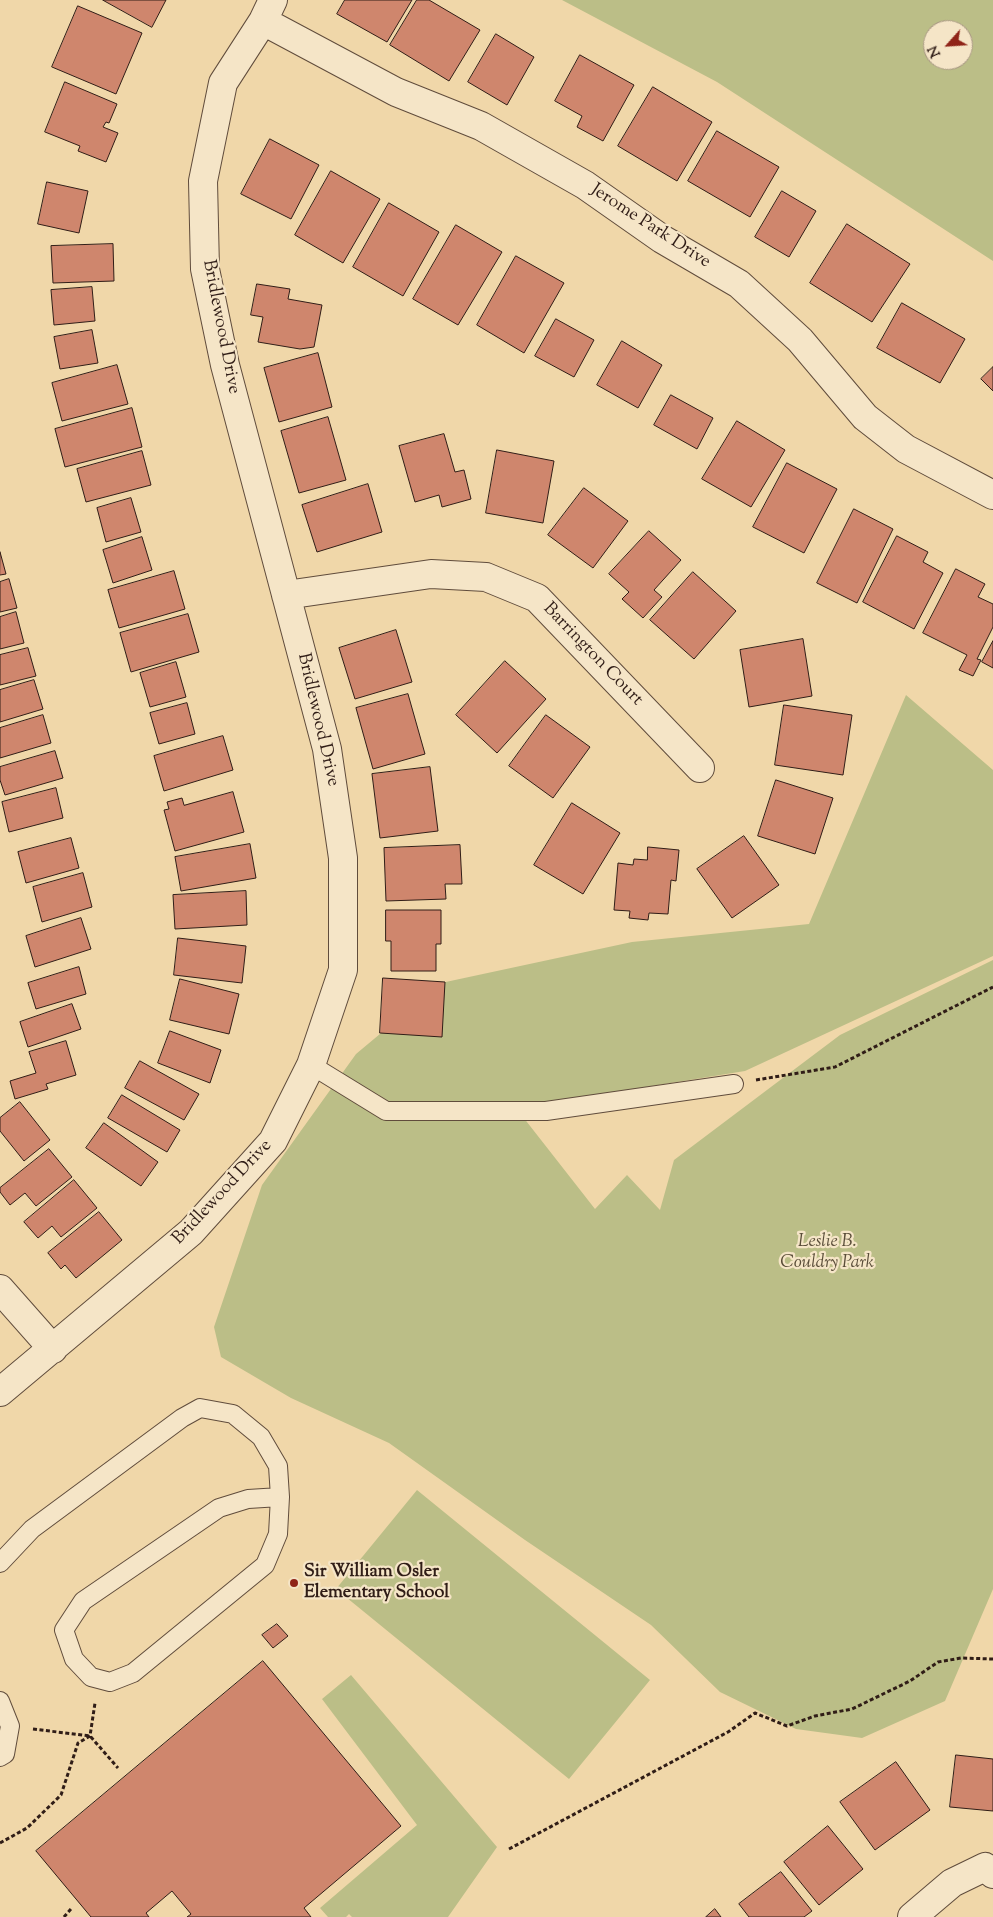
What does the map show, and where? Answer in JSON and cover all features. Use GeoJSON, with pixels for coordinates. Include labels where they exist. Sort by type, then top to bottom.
{"type":"FeatureCollection","features":[{"type":"Feature","properties":{"kind":"street","name":"Jerome Park Drive"},"geometry":{"type":"LineString","coordinates":[[268,10],[396,92],[481,126],[585,184],[662,239],[739,284],[800,340],[865,417],[906,449],[993,495]]}},
{"type":"Feature","properties":{"kind":"street","name":"Bridlewood Drive"},"geometry":{"type":"LineString","coordinates":[[0,1392],[192,1232],[274,1141],[311,1065],[343,970],[343,858],[327,749],[225,365],[205,269],[203,181],[223,82],[268,10]]}},
{"type":"Feature","properties":{"kind":"street","name":"Barrington Court"},"geometry":{"type":"LineString","coordinates":[[286,595],[431,574],[486,577],[537,598],[700,768]]}},
{"type":"Feature","properties":{"kind":"street"},"geometry":{"type":"LineString","coordinates":[[0,1288],[52,1349]]}},
{"type":"Feature","properties":{"kind":"street"},"geometry":{"type":"LineString","coordinates":[[912,1917],[952,1883],[985,1867],[993,1874]]}},
{"type":"Feature","properties":{"kind":"lane"},"geometry":{"type":"LineString","coordinates":[[311,1065],[386,1111],[546,1111],[734,1084]]}},
{"type":"Feature","properties":{"kind":"lane"},"geometry":{"type":"LineString","coordinates":[[0,1564],[32,1529],[182,1418],[200,1408],[233,1414],[261,1436],[278,1466],[280,1497],[278,1534],[265,1565],[133,1673],[110,1682],[91,1677],[74,1658],[64,1630],[83,1601],[219,1508],[248,1499],[280,1497]]}},
{"type":"Feature","properties":{"kind":"lane"},"geometry":{"type":"LineString","coordinates":[[0,1702],[10,1726],[5,1754],[0,1757]]}},
{"type":"Feature","properties":{"kind":"path"},"geometry":{"type":"LineString","coordinates":[[734,1084],[835,1067],[993,987]]}},
{"type":"Feature","properties":{"kind":"path"},"geometry":{"type":"LineString","coordinates":[[509,1849],[728,1732],[755,1713],[787,1726],[815,1716],[852,1709],[910,1681],[938,1662],[961,1658],[993,1659]]}},
{"type":"Feature","properties":{"kind":"path"},"geometry":{"type":"LineString","coordinates":[[0,1843],[27,1828],[61,1795],[78,1743],[90,1736],[100,1680]]}},
{"type":"Feature","properties":{"kind":"path"},"geometry":{"type":"LineString","coordinates":[[10,1726],[90,1736],[118,1768]]}},
{"type":"Feature","properties":{"kind":"path"},"geometry":{"type":"LineString","coordinates":[[64,1917],[71,1910]]}},
{"type":"Feature","properties":{"kind":"green space"},"geometry":{"type":"Polygon","coordinates":[[[562,0],[993,0],[993,261],[717,82],[562,0]]]}},
{"type":"Feature","properties":{"kind":"green space","name":"Leslie B. Couldry Park"},"geometry":{"type":"Polygon","coordinates":[[[906,695],[993,770],[993,956],[745,1071],[516,1108],[595,1209],[627,1175],[660,1210],[674,1160],[840,1035],[993,960],[993,1589],[945,1701],[862,1738],[796,1729],[720,1692],[651,1625],[525,1540],[389,1443],[291,1398],[221,1357],[214,1327],[262,1185],[356,1054],[441,983],[632,942],[809,924],[906,695]]]}},
{"type":"Feature","properties":{"kind":"green space"},"geometry":{"type":"Polygon","coordinates":[[[417,1490],[650,1680],[569,1779],[336,1589],[417,1490]]]}},
{"type":"Feature","properties":{"kind":"green space"},"geometry":{"type":"Polygon","coordinates":[[[351,1675],[497,1847],[448,1917],[352,1917],[349,1914],[346,1917],[328,1917],[320,1908],[417,1825],[322,1699],[351,1675]]]}},
{"type":"Feature","properties":{"kind":"building"},"geometry":{"type":"Polygon","coordinates":[[[103,0],[166,0],[152,27],[103,0]]]}},
{"type":"Feature","properties":{"kind":"building"},"geometry":{"type":"Polygon","coordinates":[[[345,0],[412,0],[387,42],[337,14],[345,0]]]}},
{"type":"Feature","properties":{"kind":"building"},"geometry":{"type":"Polygon","coordinates":[[[417,0],[429,0],[480,30],[449,81],[390,45],[417,0]]]}},
{"type":"Feature","properties":{"kind":"building"},"geometry":{"type":"Polygon","coordinates":[[[78,6],[142,33],[116,94],[52,67],[78,6]]]}},
{"type":"Feature","properties":{"kind":"building"},"geometry":{"type":"Polygon","coordinates":[[[496,34],[534,57],[507,105],[468,82],[496,34]]]}},
{"type":"Feature","properties":{"kind":"building"},"geometry":{"type":"Polygon","coordinates":[[[580,55],[634,85],[603,141],[577,127],[582,116],[555,101],[580,55]]]}},
{"type":"Feature","properties":{"kind":"building"},"geometry":{"type":"Polygon","coordinates":[[[65,82],[117,104],[109,123],[106,122],[103,127],[118,133],[106,162],[78,151],[80,146],[45,132],[65,82]]]}},
{"type":"Feature","properties":{"kind":"building"},"geometry":{"type":"Polygon","coordinates":[[[653,87],[712,122],[677,181],[618,146],[653,87]]]}},
{"type":"Feature","properties":{"kind":"building"},"geometry":{"type":"Polygon","coordinates":[[[717,131],[779,167],[750,217],[688,181],[717,131]]]}},
{"type":"Feature","properties":{"kind":"building"},"geometry":{"type":"Polygon","coordinates":[[[270,139],[319,165],[291,219],[241,194],[270,139]]]}},
{"type":"Feature","properties":{"kind":"building"},"geometry":{"type":"Polygon","coordinates":[[[331,171],[380,199],[343,263],[295,235],[331,171]]]}},
{"type":"Feature","properties":{"kind":"building"},"geometry":{"type":"Polygon","coordinates":[[[47,182],[88,191],[79,233],[38,224],[47,182]]]}},
{"type":"Feature","properties":{"kind":"building"},"geometry":{"type":"Polygon","coordinates":[[[782,191],[816,211],[789,257],[755,237],[782,191]]]}},
{"type":"Feature","properties":{"kind":"building"},"geometry":{"type":"Polygon","coordinates":[[[389,203],[439,232],[403,296],[353,267],[389,203]]]}},
{"type":"Feature","properties":{"kind":"building"},"geometry":{"type":"Polygon","coordinates":[[[847,224],[910,264],[872,322],[810,283],[847,224]]]}},
{"type":"Feature","properties":{"kind":"building"},"geometry":{"type":"Polygon","coordinates":[[[456,225],[502,252],[458,325],[413,299],[456,225]]]}},
{"type":"Feature","properties":{"kind":"building"},"geometry":{"type":"Polygon","coordinates":[[[113,244],[114,281],[53,283],[51,246],[113,244]]]}},
{"type":"Feature","properties":{"kind":"building"},"geometry":{"type":"Polygon","coordinates":[[[516,256],[564,283],[524,353],[477,325],[516,256]]]}},
{"type":"Feature","properties":{"kind":"building"},"geometry":{"type":"Polygon","coordinates":[[[257,284],[290,289],[288,299],[322,305],[314,347],[300,349],[258,342],[263,317],[251,315],[257,284]]]}},
{"type":"Feature","properties":{"kind":"building"},"geometry":{"type":"Polygon","coordinates":[[[92,287],[95,321],[54,325],[51,290],[92,287]]]}},
{"type":"Feature","properties":{"kind":"building"},"geometry":{"type":"Polygon","coordinates":[[[902,303],[965,339],[940,383],[877,348],[902,303]]]}},
{"type":"Feature","properties":{"kind":"building"},"geometry":{"type":"Polygon","coordinates":[[[556,319],[594,340],[574,377],[535,356],[556,319]]]}},
{"type":"Feature","properties":{"kind":"building"},"geometry":{"type":"Polygon","coordinates":[[[92,330],[98,363],[60,369],[54,337],[92,330]]]}},
{"type":"Feature","properties":{"kind":"building"},"geometry":{"type":"Polygon","coordinates":[[[622,341],[662,365],[638,408],[597,385],[622,341]]]}},
{"type":"Feature","properties":{"kind":"building"},"geometry":{"type":"Polygon","coordinates":[[[318,353],[332,407],[279,422],[264,368],[318,353]]]}},
{"type":"Feature","properties":{"kind":"building"},"geometry":{"type":"Polygon","coordinates":[[[117,365],[128,404],[62,421],[52,383],[117,365]]]}},
{"type":"Feature","properties":{"kind":"building"},"geometry":{"type":"Polygon","coordinates":[[[993,367],[993,391],[981,379],[993,367]]]}},
{"type":"Feature","properties":{"kind":"building"},"geometry":{"type":"Polygon","coordinates":[[[671,395],[713,418],[697,449],[654,425],[671,395]]]}},
{"type":"Feature","properties":{"kind":"building"},"geometry":{"type":"Polygon","coordinates":[[[132,408],[142,447],[65,467],[55,429],[132,408]]]}},
{"type":"Feature","properties":{"kind":"building"},"geometry":{"type":"Polygon","coordinates":[[[328,417],[346,480],[299,493],[281,431],[328,417]]]}},
{"type":"Feature","properties":{"kind":"building"},"geometry":{"type":"Polygon","coordinates":[[[737,421],[785,450],[751,507],[702,479],[737,421]]]}},
{"type":"Feature","properties":{"kind":"building"},"geometry":{"type":"Polygon","coordinates":[[[444,434],[455,472],[464,470],[471,499],[442,507],[439,495],[415,502],[399,446],[444,434]]]}},
{"type":"Feature","properties":{"kind":"building"},"geometry":{"type":"Polygon","coordinates":[[[497,450],[554,461],[543,523],[486,513],[497,450]]]}},
{"type":"Feature","properties":{"kind":"building"},"geometry":{"type":"Polygon","coordinates":[[[142,451],[151,485],[86,502],[77,469],[142,451]]]}},
{"type":"Feature","properties":{"kind":"building"},"geometry":{"type":"Polygon","coordinates":[[[787,463],[837,489],[804,553],[753,527],[787,463]]]}},
{"type":"Feature","properties":{"kind":"building"},"geometry":{"type":"Polygon","coordinates":[[[368,484],[382,532],[317,552],[302,505],[368,484]]]}},
{"type":"Feature","properties":{"kind":"building"},"geometry":{"type":"Polygon","coordinates":[[[584,488],[628,521],[593,568],[548,535],[584,488]]]}},
{"type":"Feature","properties":{"kind":"building"},"geometry":{"type":"Polygon","coordinates":[[[131,498],[141,532],[106,542],[97,508],[131,498]]]}},
{"type":"Feature","properties":{"kind":"building"},"geometry":{"type":"Polygon","coordinates":[[[854,509],[893,529],[857,603],[817,583],[854,509]]]}},
{"type":"Feature","properties":{"kind":"building"},"geometry":{"type":"Polygon","coordinates":[[[649,531],[681,560],[654,590],[662,597],[643,618],[622,599],[629,592],[609,574],[649,531]]]}},
{"type":"Feature","properties":{"kind":"building"},"geometry":{"type":"Polygon","coordinates":[[[897,536],[928,552],[923,562],[943,573],[914,629],[863,602],[897,536]]]}},
{"type":"Feature","properties":{"kind":"building"},"geometry":{"type":"Polygon","coordinates":[[[142,537],[152,570],[113,583],[103,550],[142,537]]]}},
{"type":"Feature","properties":{"kind":"building"},"geometry":{"type":"Polygon","coordinates":[[[0,552],[6,574],[0,575],[0,552]]]}},
{"type":"Feature","properties":{"kind":"building"},"geometry":{"type":"Polygon","coordinates":[[[956,569],[985,584],[978,597],[993,604],[993,627],[977,659],[981,660],[973,676],[959,670],[967,655],[923,633],[956,569]]]}},
{"type":"Feature","properties":{"kind":"building"},"geometry":{"type":"Polygon","coordinates":[[[174,571],[185,609],[119,628],[108,590],[174,571]]]}},
{"type":"Feature","properties":{"kind":"building"},"geometry":{"type":"Polygon","coordinates":[[[693,572],[736,611],[694,659],[650,620],[693,572]]]}},
{"type":"Feature","properties":{"kind":"building"},"geometry":{"type":"Polygon","coordinates":[[[9,579],[17,608],[0,612],[0,582],[9,579]]]}},
{"type":"Feature","properties":{"kind":"building"},"geometry":{"type":"Polygon","coordinates":[[[16,612],[24,643],[0,649],[0,617],[16,612]]]}},
{"type":"Feature","properties":{"kind":"building"},"geometry":{"type":"Polygon","coordinates":[[[188,614],[199,652],[131,672],[120,633],[188,614]]]}},
{"type":"Feature","properties":{"kind":"building"},"geometry":{"type":"Polygon","coordinates":[[[396,630],[412,682],[355,699],[339,648],[396,630]]]}},
{"type":"Feature","properties":{"kind":"building"},"geometry":{"type":"Polygon","coordinates":[[[803,639],[812,696],[749,707],[740,650],[803,639]]]}},
{"type":"Feature","properties":{"kind":"building"},"geometry":{"type":"Polygon","coordinates":[[[993,641],[993,668],[982,662],[993,641]]]}},
{"type":"Feature","properties":{"kind":"building"},"geometry":{"type":"Polygon","coordinates":[[[28,648],[36,676],[0,685],[0,655],[28,648]]]}},
{"type":"Feature","properties":{"kind":"building"},"geometry":{"type":"Polygon","coordinates":[[[505,661],[546,699],[497,753],[456,715],[505,661]]]}},
{"type":"Feature","properties":{"kind":"building"},"geometry":{"type":"Polygon","coordinates":[[[176,662],[186,697],[150,707],[140,673],[176,662]]]}},
{"type":"Feature","properties":{"kind":"building"},"geometry":{"type":"Polygon","coordinates":[[[34,680],[43,709],[0,722],[0,690],[34,680]]]}},
{"type":"Feature","properties":{"kind":"building"},"geometry":{"type":"Polygon","coordinates":[[[408,694],[425,754],[373,769],[356,708],[408,694]]]}},
{"type":"Feature","properties":{"kind":"building"},"geometry":{"type":"Polygon","coordinates":[[[187,703],[195,734],[159,744],[150,713],[187,703]]]}},
{"type":"Feature","properties":{"kind":"building"},"geometry":{"type":"Polygon","coordinates":[[[784,705],[852,715],[843,775],[775,765],[784,705]]]}},
{"type":"Feature","properties":{"kind":"building"},"geometry":{"type":"Polygon","coordinates":[[[43,715],[51,743],[0,758],[0,728],[43,715]]]}},
{"type":"Feature","properties":{"kind":"building"},"geometry":{"type":"Polygon","coordinates":[[[546,715],[590,747],[553,798],[509,766],[546,715]]]}},
{"type":"Feature","properties":{"kind":"building"},"geometry":{"type":"Polygon","coordinates":[[[223,736],[233,770],[164,791],[154,756],[223,736]]]}},
{"type":"Feature","properties":{"kind":"building"},"geometry":{"type":"Polygon","coordinates":[[[55,751],[63,778],[5,795],[0,780],[0,767],[55,751]]]}},
{"type":"Feature","properties":{"kind":"building"},"geometry":{"type":"Polygon","coordinates":[[[430,767],[438,831],[380,838],[372,774],[430,767]]]}},
{"type":"Feature","properties":{"kind":"building"},"geometry":{"type":"Polygon","coordinates":[[[776,780],[833,798],[815,854],[758,836],[776,780]]]}},
{"type":"Feature","properties":{"kind":"building"},"geometry":{"type":"Polygon","coordinates":[[[56,788],[63,818],[9,832],[2,802],[56,788]]]}},
{"type":"Feature","properties":{"kind":"building"},"geometry":{"type":"Polygon","coordinates":[[[233,792],[244,832],[175,851],[164,810],[169,809],[167,802],[182,798],[184,805],[233,792]]]}},
{"type":"Feature","properties":{"kind":"building"},"geometry":{"type":"Polygon","coordinates":[[[572,803],[620,833],[583,894],[534,865],[572,803]]]}},
{"type":"Feature","properties":{"kind":"building"},"geometry":{"type":"Polygon","coordinates":[[[744,836],[779,885],[732,918],[697,869],[744,836]]]}},
{"type":"Feature","properties":{"kind":"building"},"geometry":{"type":"Polygon","coordinates":[[[71,838],[79,868],[26,883],[18,852],[71,838]]]}},
{"type":"Feature","properties":{"kind":"building"},"geometry":{"type":"Polygon","coordinates":[[[250,844],[256,878],[181,891],[175,857],[250,844]]]}},
{"type":"Feature","properties":{"kind":"building"},"geometry":{"type":"Polygon","coordinates":[[[460,845],[462,884],[445,884],[446,899],[386,901],[384,848],[460,845]]]}},
{"type":"Feature","properties":{"kind":"building"},"geometry":{"type":"Polygon","coordinates":[[[648,847],[679,850],[676,881],[671,880],[668,914],[649,913],[648,920],[629,918],[630,911],[614,910],[618,863],[633,865],[634,859],[647,860],[648,847]]]}},
{"type":"Feature","properties":{"kind":"building"},"geometry":{"type":"Polygon","coordinates":[[[83,873],[92,907],[42,922],[33,887],[83,873]]]}},
{"type":"Feature","properties":{"kind":"building"},"geometry":{"type":"Polygon","coordinates":[[[246,891],[247,925],[175,929],[173,895],[246,891]]]}},
{"type":"Feature","properties":{"kind":"building"},"geometry":{"type":"Polygon","coordinates":[[[386,910],[441,910],[441,944],[436,944],[436,971],[391,971],[391,941],[386,941],[386,910]]]}},
{"type":"Feature","properties":{"kind":"building"},"geometry":{"type":"Polygon","coordinates":[[[81,918],[91,949],[35,967],[26,936],[81,918]]]}},
{"type":"Feature","properties":{"kind":"building"},"geometry":{"type":"Polygon","coordinates":[[[178,938],[246,946],[242,983],[174,975],[178,938]]]}},
{"type":"Feature","properties":{"kind":"building"},"geometry":{"type":"Polygon","coordinates":[[[79,967],[86,994],[36,1009],[28,983],[79,967]]]}},
{"type":"Feature","properties":{"kind":"building"},"geometry":{"type":"Polygon","coordinates":[[[383,978],[445,982],[442,1037],[380,1033],[383,978]]]}},
{"type":"Feature","properties":{"kind":"building"},"geometry":{"type":"Polygon","coordinates":[[[180,979],[239,994],[229,1034],[170,1020],[180,979]]]}},
{"type":"Feature","properties":{"kind":"building"},"geometry":{"type":"Polygon","coordinates":[[[72,1004],[81,1029],[28,1047],[20,1022],[72,1004]]]}},
{"type":"Feature","properties":{"kind":"building"},"geometry":{"type":"Polygon","coordinates":[[[170,1031],[221,1050],[210,1083],[158,1063],[170,1031]]]}},
{"type":"Feature","properties":{"kind":"building"},"geometry":{"type":"Polygon","coordinates":[[[66,1041],[76,1075],[46,1084],[48,1089],[15,1099],[10,1081],[36,1073],[29,1052],[66,1041]]]}},
{"type":"Feature","properties":{"kind":"building"},"geometry":{"type":"Polygon","coordinates":[[[140,1061],[199,1094],[184,1120],[125,1088],[140,1061]]]}},
{"type":"Feature","properties":{"kind":"building"},"geometry":{"type":"Polygon","coordinates":[[[122,1095],[180,1130],[167,1152],[108,1118],[122,1095]]]}},
{"type":"Feature","properties":{"kind":"building"},"geometry":{"type":"Polygon","coordinates":[[[20,1102],[50,1140],[24,1161],[0,1131],[0,1118],[20,1102]]]}},
{"type":"Feature","properties":{"kind":"building"},"geometry":{"type":"Polygon","coordinates":[[[104,1123],[158,1162],[141,1186],[86,1148],[104,1123]]]}},
{"type":"Feature","properties":{"kind":"building"},"geometry":{"type":"Polygon","coordinates":[[[49,1149],[72,1177],[36,1206],[25,1193],[10,1205],[0,1192],[0,1188],[49,1149]]]}},
{"type":"Feature","properties":{"kind":"building"},"geometry":{"type":"Polygon","coordinates":[[[74,1180],[97,1208],[61,1237],[52,1226],[38,1238],[24,1222],[74,1180]]]}},
{"type":"Feature","properties":{"kind":"building"},"geometry":{"type":"Polygon","coordinates":[[[99,1212],[122,1240],[76,1278],[65,1265],[61,1269],[48,1253],[99,1212]]]}},
{"type":"Feature","properties":{"kind":"building"},"geometry":{"type":"Polygon","coordinates":[[[277,1624],[288,1636],[273,1648],[262,1635],[277,1624]]]}},
{"type":"Feature","properties":{"kind":"building"},"geometry":{"type":"Polygon","coordinates":[[[263,1661],[401,1826],[304,1908],[311,1917],[187,1917],[191,1914],[172,1891],[146,1913],[149,1917],[91,1917],[36,1851],[263,1661]]]}},
{"type":"Feature","properties":{"kind":"building"},"geometry":{"type":"Polygon","coordinates":[[[956,1755],[993,1759],[993,1811],[950,1807],[956,1755]]]}},
{"type":"Feature","properties":{"kind":"building"},"geometry":{"type":"Polygon","coordinates":[[[896,1762],[930,1810],[875,1850],[840,1802],[896,1762]]]}},
{"type":"Feature","properties":{"kind":"building"},"geometry":{"type":"Polygon","coordinates":[[[828,1826],[863,1869],[819,1905],[784,1862],[828,1826]]]}},
{"type":"Feature","properties":{"kind":"building"},"geometry":{"type":"Polygon","coordinates":[[[781,1872],[812,1911],[804,1917],[749,1917],[739,1904],[781,1872]]]}},
{"type":"Feature","properties":{"kind":"building"},"geometry":{"type":"Polygon","coordinates":[[[715,1909],[721,1917],[706,1917],[715,1909]]]}},
{"type":"Feature","properties":{"kind":"place","name":"Sir William Osler Elementary School"},"geometry":{"type":"Point","coordinates":[294,1583]}}]}
